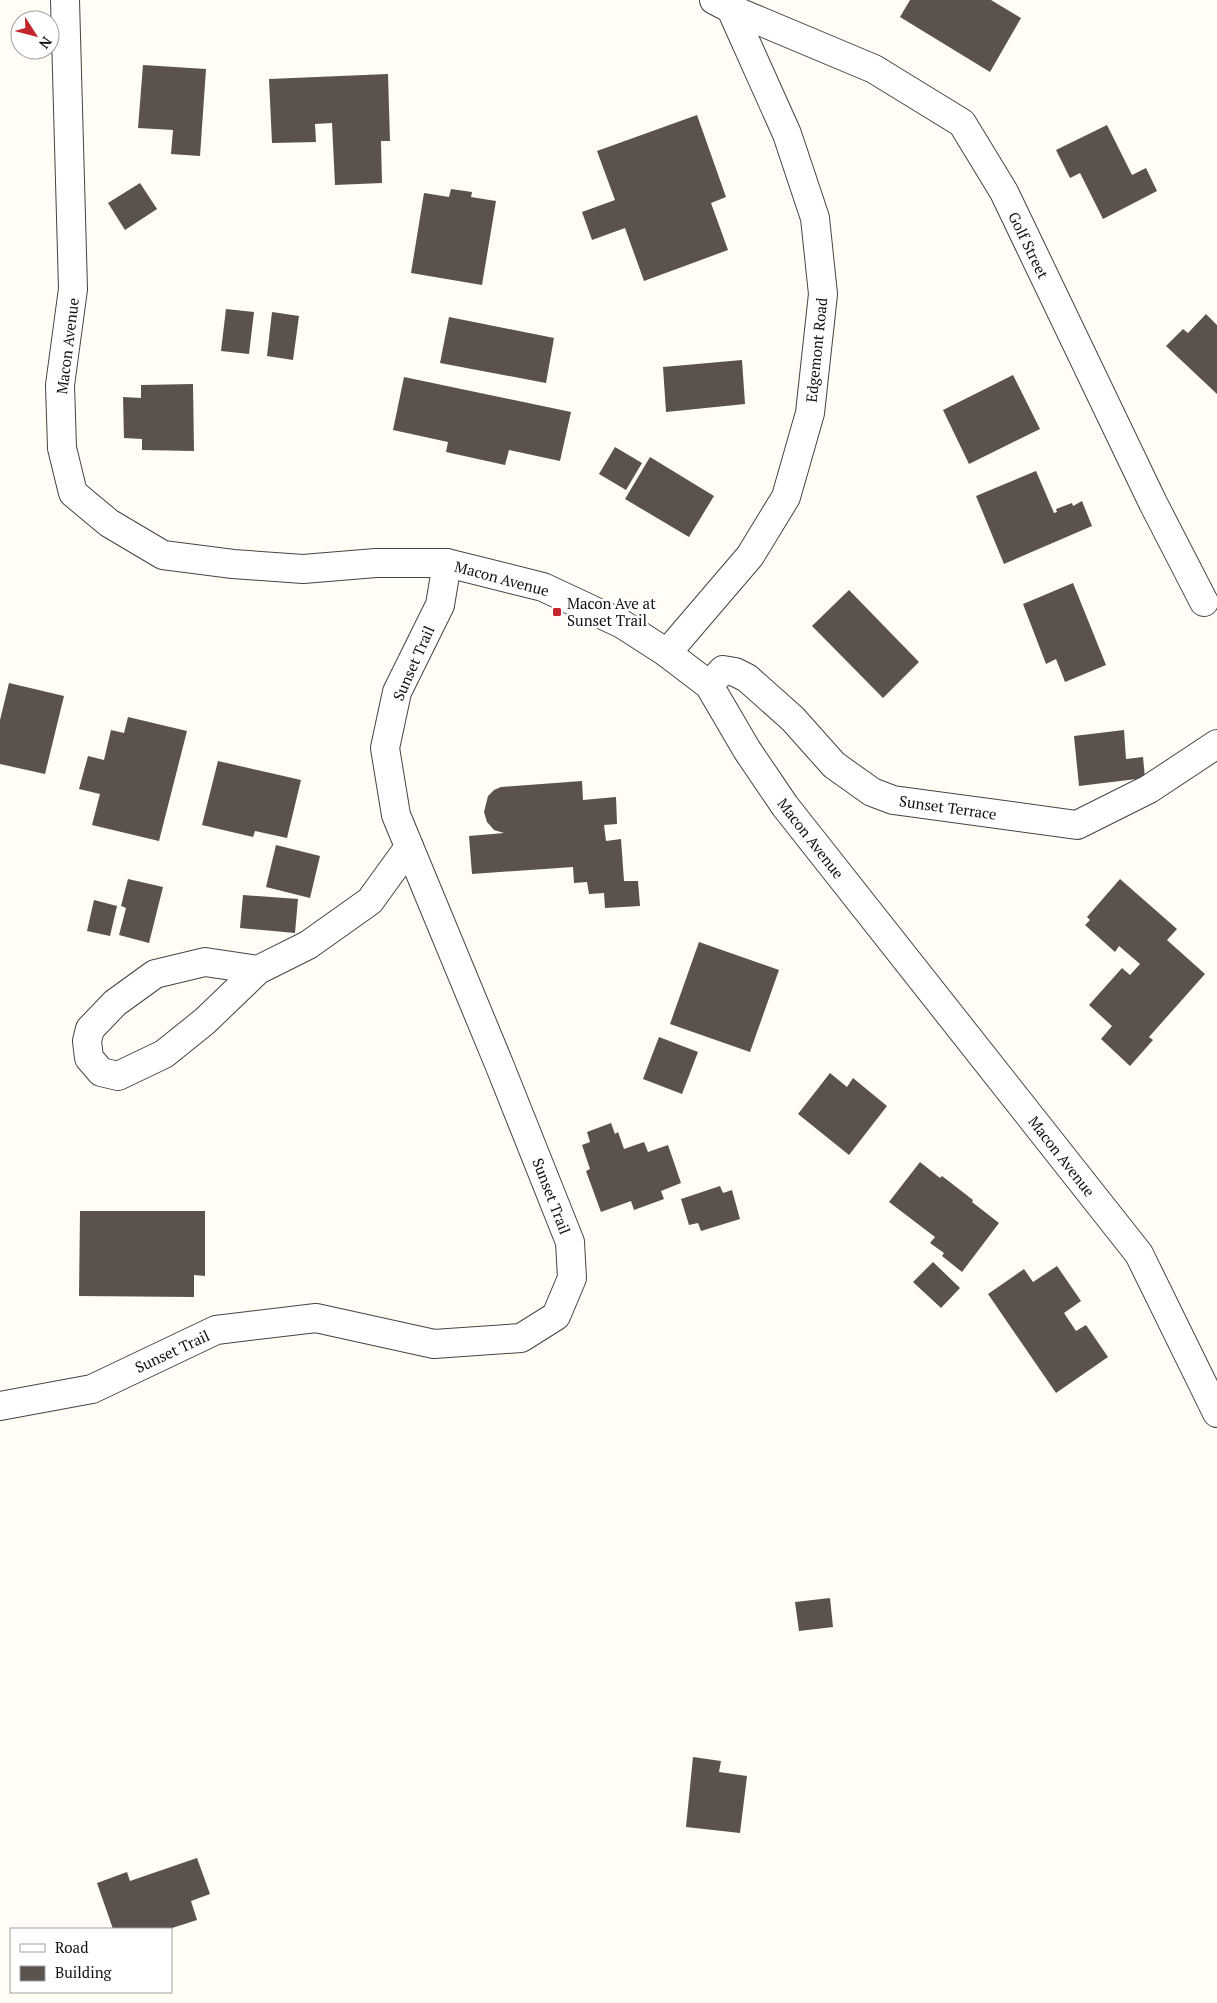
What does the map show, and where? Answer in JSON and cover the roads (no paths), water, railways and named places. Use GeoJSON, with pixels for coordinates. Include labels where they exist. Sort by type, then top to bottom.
{"type":"FeatureCollection","features":[{"type":"Feature","properties":{"kind":"street","name":"Macon Avenue"},"geometry":{"type":"LineString","coordinates":[[65,0],[73,289],[60,385],[62,448],[73,493],[109,523],[163,555],[233,564],[304,569],[376,563],[447,563],[543,587],[622,624],[667,653],[709,685],[747,750],[785,806],[1139,1254],[1217,1413]]}},
{"type":"Feature","properties":{"kind":"street","name":"Golf Street"},"geometry":{"type":"LineString","coordinates":[[723,5],[874,69],[962,123],[1004,192],[1153,503],[1204,602]]}},
{"type":"Feature","properties":{"kind":"street","name":"Edgemont Road"},"geometry":{"type":"LineString","coordinates":[[667,653],[750,556],[786,497],[810,413],[823,294],[815,218],[787,134],[723,5]]}},
{"type":"Feature","properties":{"kind":"street","name":"Sunset Trail"},"geometry":{"type":"LineString","coordinates":[[0,1406],[92,1389],[216,1330],[316,1318],[434,1344],[521,1338],[556,1316],[572,1278],[570,1242],[396,815],[386,748],[397,692],[440,605],[447,563]]}},
{"type":"Feature","properties":{"kind":"street","name":"Sunset Terrace"},"geometry":{"type":"LineString","coordinates":[[709,685],[722,670],[736,672],[747,678],[793,719],[834,765],[872,792],[893,800],[1077,826],[1148,789],[1217,744]]}},
{"type":"Feature","properties":{"kind":"street"},"geometry":{"type":"LineString","coordinates":[[258,970],[206,962],[155,974],[115,1002],[90,1029],[87,1041],[89,1058],[101,1072],[118,1076],[164,1054],[205,1021],[258,970],[308,945],[370,901],[409,847]]}},
{"type":"Feature","properties":{"kind":"place","name":"Macon Ave at Sunset Trail"},"geometry":{"type":"Point","coordinates":[557,612]}}]}
